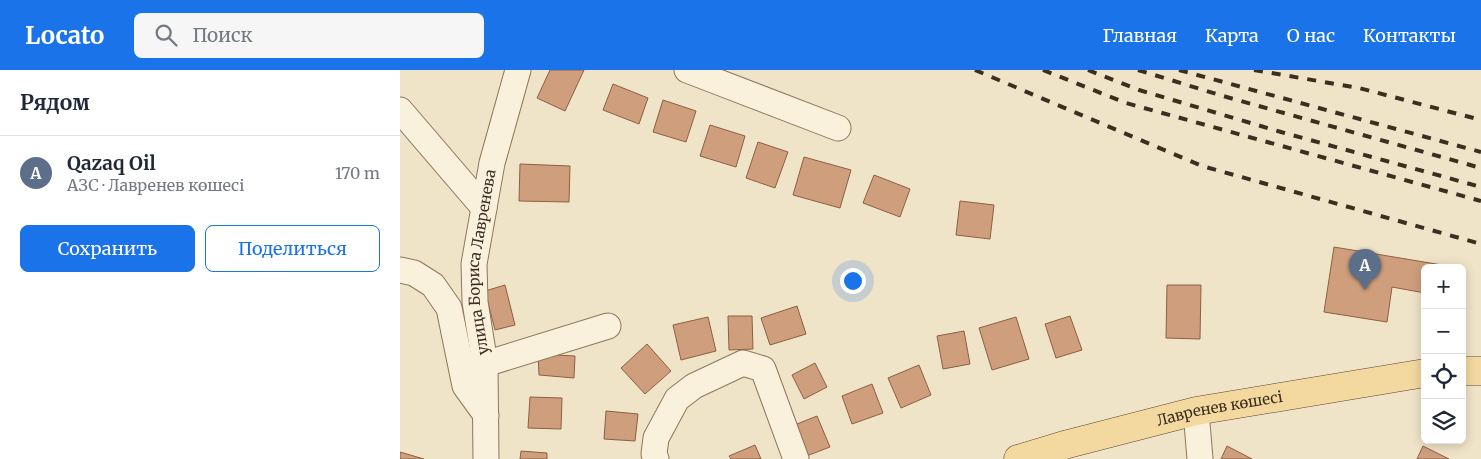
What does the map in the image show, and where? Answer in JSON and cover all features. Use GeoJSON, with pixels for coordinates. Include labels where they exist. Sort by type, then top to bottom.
{"type":"FeatureCollection","features":[{"type":"Feature","properties":{"kind":"main road"},"geometry":{"type":"LineString","coordinates":[[1466,371],[1481,371]]}},
{"type":"Feature","properties":{"kind":"main road","name":"Лавренев көшесі"},"geometry":{"type":"LineString","coordinates":[[1018,459],[1196,411],[1421,374]]}},
{"type":"Feature","properties":{"kind":"street","name":"улица Бориса Лавренева"},"geometry":{"type":"LineString","coordinates":[[486,459],[485,364],[475,302],[474,264],[492,163],[518,70]]}},
{"type":"Feature","properties":{"kind":"street"},"geometry":{"type":"LineString","coordinates":[[687,70],[838,128]]}},
{"type":"Feature","properties":{"kind":"street"},"geometry":{"type":"LineString","coordinates":[[400,110],[484,208]]}},
{"type":"Feature","properties":{"kind":"street"},"geometry":{"type":"LineString","coordinates":[[400,270],[414,274],[433,284],[448,308],[465,386],[486,415]]}},
{"type":"Feature","properties":{"kind":"street"},"geometry":{"type":"LineString","coordinates":[[485,364],[608,326]]}},
{"type":"Feature","properties":{"kind":"street"},"geometry":{"type":"LineString","coordinates":[[656,459],[654,454],[656,438],[676,399],[694,386],[743,362],[763,369],[796,459]]}},
{"type":"Feature","properties":{"kind":"street"},"geometry":{"type":"LineString","coordinates":[[1196,411],[1200,459]]}},
{"type":"Feature","properties":{"kind":"building"},"geometry":{"type":"Polygon","coordinates":[[[550,70],[584,70],[565,111],[537,98],[550,70]]]}},
{"type":"Feature","properties":{"kind":"building"},"geometry":{"type":"Polygon","coordinates":[[[613,84],[648,98],[639,124],[603,110],[613,84]]]}},
{"type":"Feature","properties":{"kind":"building"},"geometry":{"type":"Polygon","coordinates":[[[663,100],[696,111],[686,142],[653,132],[663,100]]]}},
{"type":"Feature","properties":{"kind":"building"},"geometry":{"type":"Polygon","coordinates":[[[710,125],[745,136],[736,167],[700,156],[710,125]]]}},
{"type":"Feature","properties":{"kind":"building"},"geometry":{"type":"Polygon","coordinates":[[[758,142],[788,152],[775,188],[746,178],[758,142]]]}},
{"type":"Feature","properties":{"kind":"building"},"geometry":{"type":"Polygon","coordinates":[[[804,157],[851,170],[840,208],[793,195],[804,157]]]}},
{"type":"Feature","properties":{"kind":"building"},"geometry":{"type":"Polygon","coordinates":[[[520,164],[570,166],[569,202],[519,201],[520,164]]]}},
{"type":"Feature","properties":{"kind":"building"},"geometry":{"type":"Polygon","coordinates":[[[874,175],[910,189],[900,217],[863,203],[874,175]]]}},
{"type":"Feature","properties":{"kind":"building"},"geometry":{"type":"Polygon","coordinates":[[[960,201],[994,205],[990,239],[956,235],[960,201]]]}},
{"type":"Feature","properties":{"kind":"building"},"geometry":{"type":"Polygon","coordinates":[[[1334,247],[1436,264],[1421,264],[1421,292],[1392,287],[1387,322],[1324,312],[1334,247]]]}},
{"type":"Feature","properties":{"kind":"building"},"geometry":{"type":"Polygon","coordinates":[[[505,285],[515,325],[495,330],[485,291],[505,285]]]}},
{"type":"Feature","properties":{"kind":"building"},"geometry":{"type":"Polygon","coordinates":[[[1167,285],[1201,285],[1200,339],[1166,338],[1167,285]]]}},
{"type":"Feature","properties":{"kind":"building"},"geometry":{"type":"Polygon","coordinates":[[[797,306],[806,334],[770,345],[761,318],[797,306]]]}},
{"type":"Feature","properties":{"kind":"building"},"geometry":{"type":"Polygon","coordinates":[[[728,316],[752,316],[753,349],[729,350],[728,316]]]}},
{"type":"Feature","properties":{"kind":"building"},"geometry":{"type":"Polygon","coordinates":[[[1070,316],[1082,350],[1056,358],[1045,324],[1070,316]]]}},
{"type":"Feature","properties":{"kind":"building"},"geometry":{"type":"Polygon","coordinates":[[[708,317],[716,351],[681,360],[673,325],[708,317]]]}},
{"type":"Feature","properties":{"kind":"building"},"geometry":{"type":"Polygon","coordinates":[[[1016,317],[1029,359],[992,370],[979,328],[1016,317]]]}},
{"type":"Feature","properties":{"kind":"building"},"geometry":{"type":"Polygon","coordinates":[[[964,331],[970,364],[943,369],[937,336],[964,331]]]}},
{"type":"Feature","properties":{"kind":"building"},"geometry":{"type":"Polygon","coordinates":[[[647,344],[671,371],[645,394],[621,368],[647,344]]]}},
{"type":"Feature","properties":{"kind":"building"},"geometry":{"type":"Polygon","coordinates":[[[538,354],[575,356],[574,378],[539,375],[538,354]]]}},
{"type":"Feature","properties":{"kind":"building"},"geometry":{"type":"Polygon","coordinates":[[[815,363],[827,387],[804,399],[792,375],[815,363]]]}},
{"type":"Feature","properties":{"kind":"building"},"geometry":{"type":"Polygon","coordinates":[[[919,365],[931,395],[901,408],[888,378],[919,365]]]}},
{"type":"Feature","properties":{"kind":"building"},"geometry":{"type":"Polygon","coordinates":[[[872,384],[883,413],[852,424],[842,396],[872,384]]]}},
{"type":"Feature","properties":{"kind":"building"},"geometry":{"type":"Polygon","coordinates":[[[530,397],[562,398],[561,429],[528,428],[530,397]]]}},
{"type":"Feature","properties":{"kind":"building"},"geometry":{"type":"Polygon","coordinates":[[[606,411],[638,414],[635,441],[604,439],[606,411]]]}},
{"type":"Feature","properties":{"kind":"building"},"geometry":{"type":"Polygon","coordinates":[[[817,416],[830,447],[804,457],[792,426],[817,416]]]}},
{"type":"Feature","properties":{"kind":"building"},"geometry":{"type":"Polygon","coordinates":[[[755,445],[761,459],[731,459],[729,456],[755,445]]]}},
{"type":"Feature","properties":{"kind":"building"},"geometry":{"type":"Polygon","coordinates":[[[1227,446],[1252,459],[1221,459],[1227,446]]]}},
{"type":"Feature","properties":{"kind":"building"},"geometry":{"type":"Polygon","coordinates":[[[1423,446],[1449,459],[1417,459],[1423,446]]]}},
{"type":"Feature","properties":{"kind":"building"},"geometry":{"type":"Polygon","coordinates":[[[521,451],[547,453],[547,459],[520,459],[521,451]]]}},
{"type":"Feature","properties":{"kind":"building"},"geometry":{"type":"Polygon","coordinates":[[[400,452],[424,459],[400,459],[400,452]]]}},
{"type":"Feature","properties":{"kind":"railway"},"geometry":{"type":"LineString","coordinates":[[975,70],[1202,166],[1481,244]]}},
{"type":"Feature","properties":{"kind":"railway"},"geometry":{"type":"LineString","coordinates":[[1043,70],[1126,103],[1481,201]]}},
{"type":"Feature","properties":{"kind":"railway"},"geometry":{"type":"LineString","coordinates":[[1088,70],[1139,90],[1281,132],[1481,187]]}},
{"type":"Feature","properties":{"kind":"railway"},"geometry":{"type":"LineString","coordinates":[[1138,70],[1223,96],[1481,168]]}},
{"type":"Feature","properties":{"kind":"railway"},"geometry":{"type":"LineString","coordinates":[[1179,70],[1481,152]]}},
{"type":"Feature","properties":{"kind":"railway"},"geometry":{"type":"LineString","coordinates":[[1254,70],[1359,88],[1481,120]]}},
{"type":"Feature","properties":{"kind":"place","name":"Qazaq Oil"},"geometry":{"type":"Point","coordinates":[1365,290]}}]}
